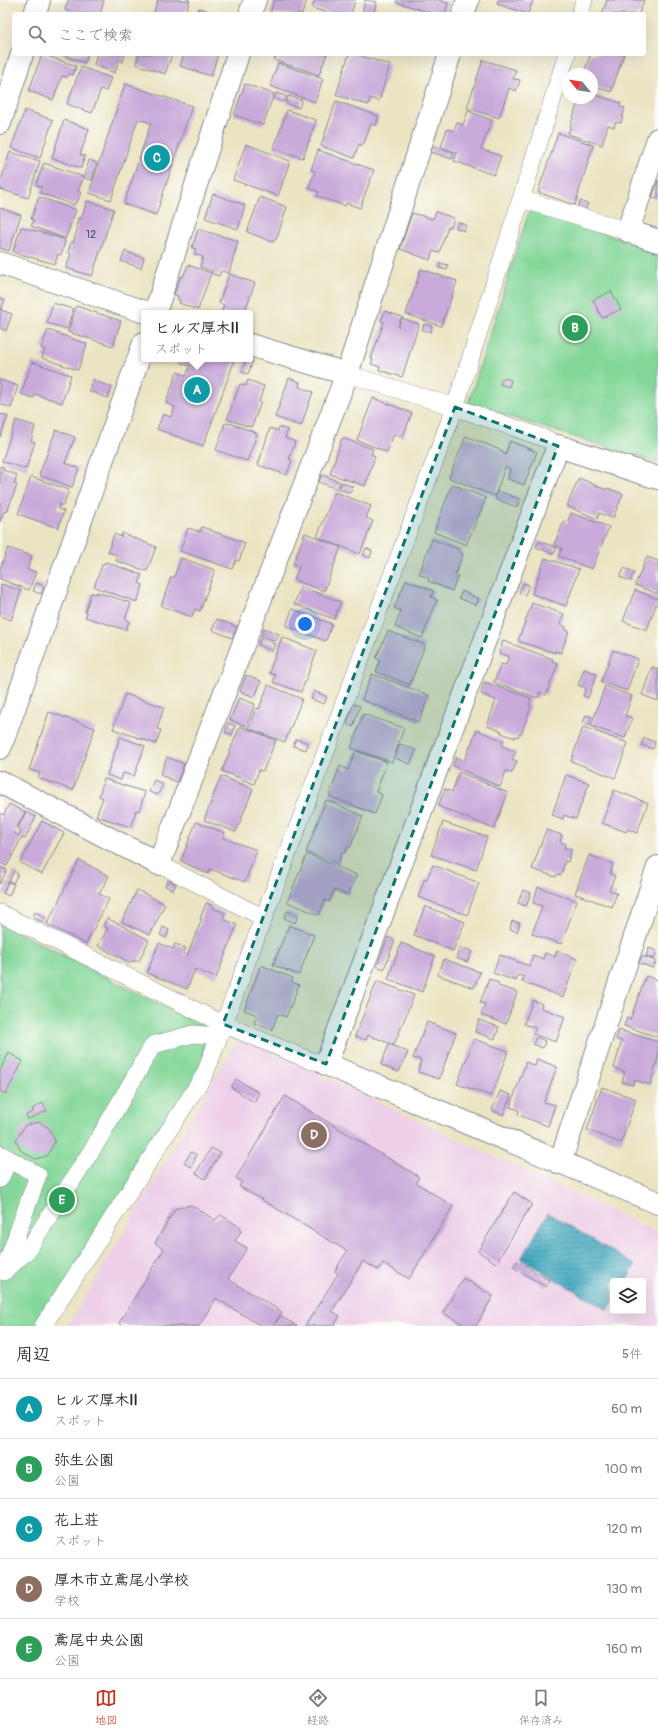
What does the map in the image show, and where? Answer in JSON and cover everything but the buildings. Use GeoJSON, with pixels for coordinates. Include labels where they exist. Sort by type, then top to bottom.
{"type":"FeatureCollection","features":[{"type":"Feature","properties":{"kind":"street"},"geometry":{"type":"LineString","coordinates":[[36,12],[39,0]]}},
{"type":"Feature","properties":{"kind":"street"},"geometry":{"type":"LineString","coordinates":[[251,12],[255,0]]}},
{"type":"Feature","properties":{"kind":"street"},"geometry":{"type":"LineString","coordinates":[[464,12],[468,0]]}},
{"type":"Feature","properties":{"kind":"street"},"geometry":{"type":"LineString","coordinates":[[581,12],[584,0]]}},
{"type":"Feature","properties":{"kind":"street"},"geometry":{"type":"LineString","coordinates":[[0,123],[21,56]]}},
{"type":"Feature","properties":{"kind":"street"},"geometry":{"type":"LineString","coordinates":[[156,310],[237,56]]}},
{"type":"Feature","properties":{"kind":"street"},"geometry":{"type":"LineString","coordinates":[[159,864],[347,374],[449,56]]}},
{"type":"Feature","properties":{"kind":"street"},"geometry":{"type":"LineString","coordinates":[[43,1326],[205,1074],[455,407],[566,56]]}},
{"type":"Feature","properties":{"kind":"street"},"geometry":{"type":"LineString","coordinates":[[628,232],[658,139]]}},
{"type":"Feature","properties":{"kind":"street"},"geometry":{"type":"LineString","coordinates":[[521,199],[658,241]]}},
{"type":"Feature","properties":{"kind":"street"},"geometry":{"type":"LineString","coordinates":[[0,263],[141,311]]}},
{"type":"Feature","properties":{"kind":"street"},"geometry":{"type":"LineString","coordinates":[[253,346],[455,407],[549,440],[558,446],[658,478]]}},
{"type":"Feature","properties":{"kind":"street"},"geometry":{"type":"LineString","coordinates":[[0,748],[141,351]]}},
{"type":"Feature","properties":{"kind":"street"},"geometry":{"type":"LineString","coordinates":[[326,1064],[558,446]]}},
{"type":"Feature","properties":{"kind":"street"},"geometry":{"type":"LineString","coordinates":[[0,782],[264,918]]}},
{"type":"Feature","properties":{"kind":"street"},"geometry":{"type":"LineString","coordinates":[[560,1163],[658,867]]}},
{"type":"Feature","properties":{"kind":"street"},"geometry":{"type":"LineString","coordinates":[[0,913],[221,1030],[309,1060],[326,1064],[658,1204]]}},
{"type":"Feature","properties":{"kind":"street"},"geometry":{"type":"LineString","coordinates":[[2,1277],[27,1251],[97,1142],[153,1045],[193,1034],[221,1030]]}},
{"type":"Feature","properties":{"kind":"street"},"geometry":{"type":"LineString","coordinates":[[0,1179],[5,1157],[38,1175],[2,1277]]}},
{"type":"Feature","properties":{"kind":"highlighted area"},"geometry":{"type":"Polygon","coordinates":[[[455,407],[558,446],[326,1064],[223,1024],[455,407]]]}},
{"type":"Feature","properties":{"kind":"shaded area"},"geometry":{"type":"Polygon","coordinates":[[[239,1037],[658,1233],[658,1326],[68,1326],[239,1037]]]}},
{"type":"Feature","properties":{"kind":"green space"},"geometry":{"type":"Polygon","coordinates":[[[530,208],[658,252],[658,463],[468,404],[530,208]]]}},
{"type":"Feature","properties":{"kind":"green space"},"geometry":{"type":"Polygon","coordinates":[[[0,923],[208,1029],[199,1075],[49,1326],[0,1326],[0,923]]]}},
{"type":"Feature","properties":{"kind":"water"},"geometry":{"type":"Polygon","coordinates":[[[548,1213],[635,1265],[628,1278],[610,1278],[610,1307],[608,1310],[521,1259],[548,1213]]]}},
{"type":"Feature","properties":{"kind":"place","name":"花上荘"},"geometry":{"type":"Point","coordinates":[157,158]}},
{"type":"Feature","properties":{"kind":"place","name":"弥生公園"},"geometry":{"type":"Point","coordinates":[575,328]}},
{"type":"Feature","properties":{"kind":"place","name":"ヒルズ厚木II"},"geometry":{"type":"Point","coordinates":[197,390]}},
{"type":"Feature","properties":{"kind":"place","name":"厚木市立鳶尾小学校"},"geometry":{"type":"Point","coordinates":[314,1135]}},
{"type":"Feature","properties":{"kind":"place","name":"鳶尾中央公園"},"geometry":{"type":"Point","coordinates":[62,1200]}}]}
